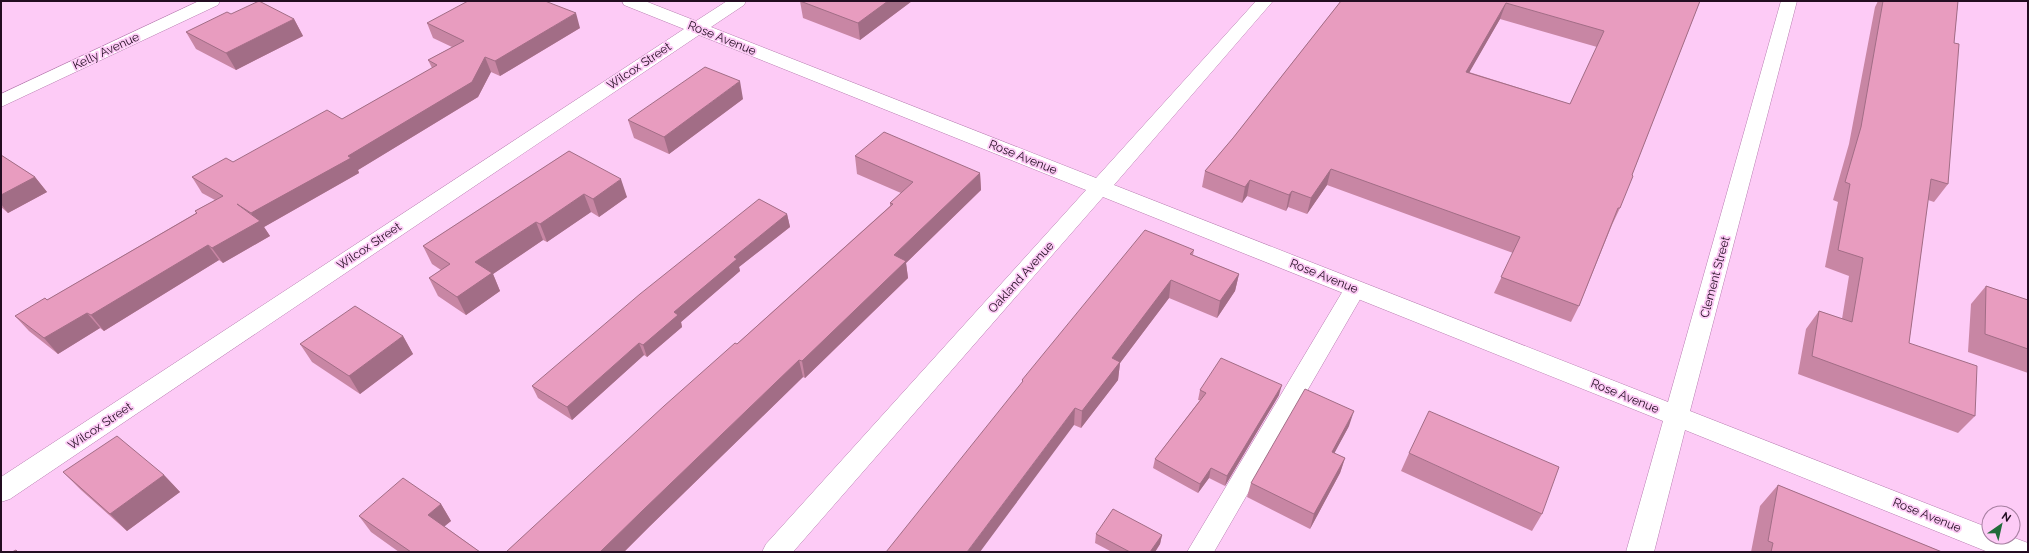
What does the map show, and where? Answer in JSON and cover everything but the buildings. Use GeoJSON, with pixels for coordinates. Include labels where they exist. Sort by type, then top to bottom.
{"type":"FeatureCollection","features":[{"type":"Feature","properties":{"kind":"street","name":"Kelly Avenue"},"geometry":{"type":"LineString","coordinates":[[1,101],[212,1]]}},
{"type":"Feature","properties":{"kind":"street","name":"Rose Avenue"},"geometry":{"type":"LineString","coordinates":[[630,1],[2019,552]]}},
{"type":"Feature","properties":{"kind":"street","name":"Wilcox Street"},"geometry":{"type":"LineString","coordinates":[[1,491],[738,1]]}},
{"type":"Feature","properties":{"kind":"street","name":"Oakland Avenue"},"geometry":{"type":"LineString","coordinates":[[776,552],[1101,188],[1265,1]]}},
{"type":"Feature","properties":{"kind":"street","name":"Clement Street"},"geometry":{"type":"LineString","coordinates":[[1640,552],[1789,1]]}},
{"type":"Feature","properties":{"kind":"lane"},"geometry":{"type":"LineString","coordinates":[[1200,552],[1355,289]]}}]}
